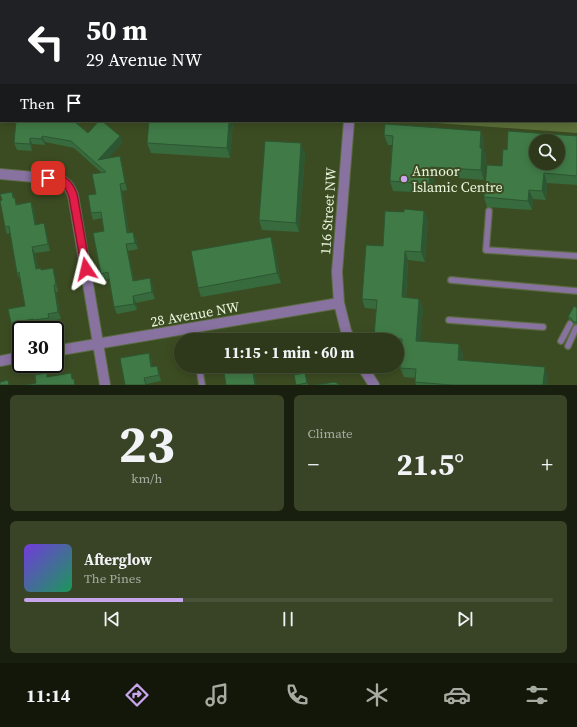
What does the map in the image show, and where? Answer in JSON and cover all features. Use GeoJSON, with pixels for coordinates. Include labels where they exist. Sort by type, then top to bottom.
{"type":"FeatureCollection","features":[{"type":"Feature","properties":{"kind":"street","name":"116 Street NW"},"geometry":{"type":"LineString","coordinates":[[347,333],[339,302],[338,266],[349,122]]}},
{"type":"Feature","properties":{"kind":"street"},"geometry":{"type":"LineString","coordinates":[[0,174],[48,178],[64,181],[73,195],[105,385]]}},
{"type":"Feature","properties":{"kind":"street","name":"28 Avenue NW"},"geometry":{"type":"LineString","coordinates":[[64,350],[339,302]]}},
{"type":"Feature","properties":{"kind":"street"},"geometry":{"type":"LineString","coordinates":[[0,361],[12,359]]}},
{"type":"Feature","properties":{"kind":"street"},"geometry":{"type":"LineString","coordinates":[[366,373],[374,385]]}},
{"type":"Feature","properties":{"kind":"lane"},"geometry":{"type":"LineString","coordinates":[[488,211],[486,250],[577,256]]}},
{"type":"Feature","properties":{"kind":"lane"},"geometry":{"type":"LineString","coordinates":[[451,280],[577,291]]}},
{"type":"Feature","properties":{"kind":"lane"},"geometry":{"type":"LineString","coordinates":[[449,320],[543,328]]}},
{"type":"Feature","properties":{"kind":"lane"},"geometry":{"type":"LineString","coordinates":[[561,341],[570,324]]}},
{"type":"Feature","properties":{"kind":"lane"},"geometry":{"type":"LineString","coordinates":[[193,328],[194,333]]}},
{"type":"Feature","properties":{"kind":"lane"},"geometry":{"type":"LineString","coordinates":[[568,346],[576,328]]}},
{"type":"Feature","properties":{"kind":"lane"},"geometry":{"type":"LineString","coordinates":[[200,373],[202,385]]}},
{"type":"Feature","properties":{"kind":"green space"},"geometry":{"type":"Polygon","coordinates":[[[422,122],[577,122],[577,133],[422,122]]]}},
{"type":"Feature","properties":{"kind":"building"},"geometry":{"type":"Polygon","coordinates":[[[16,122],[76,122],[88,133],[98,122],[103,122],[120,136],[98,160],[120,156],[125,183],[120,184],[127,233],[133,232],[135,243],[126,244],[133,281],[150,278],[152,292],[133,296],[134,304],[114,307],[108,272],[101,274],[93,233],[104,231],[101,212],[91,213],[88,195],[96,194],[92,174],[106,172],[71,141],[42,136],[42,139],[30,138],[30,144],[14,143],[16,122]]]}},
{"type":"Feature","properties":{"kind":"building"},"geometry":{"type":"Polygon","coordinates":[[[149,122],[229,122],[227,148],[147,143],[149,122]]]}},
{"type":"Feature","properties":{"kind":"building"},"geometry":{"type":"Polygon","coordinates":[[[385,124],[481,131],[481,170],[430,167],[429,184],[390,181],[393,136],[384,135],[385,124]]]}},
{"type":"Feature","properties":{"kind":"building"},"geometry":{"type":"Polygon","coordinates":[[[508,131],[549,134],[529,134],[529,170],[565,170],[565,135],[577,136],[577,176],[544,173],[542,191],[529,190],[528,201],[484,197],[487,165],[502,166],[503,149],[507,150],[508,131]]]}},
{"type":"Feature","properties":{"kind":"building"},"geometry":{"type":"Polygon","coordinates":[[[265,141],[301,143],[296,223],[259,220],[265,141]]]}},
{"type":"Feature","properties":{"kind":"building"},"geometry":{"type":"Polygon","coordinates":[[[12,192],[16,205],[31,202],[35,225],[44,223],[48,244],[32,247],[36,269],[41,268],[41,270],[53,268],[58,312],[48,314],[49,318],[12,321],[11,323],[8,309],[25,306],[19,272],[17,273],[9,226],[5,227],[0,194],[12,192]]]}},
{"type":"Feature","properties":{"kind":"building"},"geometry":{"type":"Polygon","coordinates":[[[404,209],[424,211],[421,252],[405,251],[402,297],[419,299],[416,341],[459,344],[458,360],[545,367],[543,385],[451,385],[415,382],[416,369],[404,368],[404,333],[374,333],[377,300],[362,299],[366,245],[383,246],[385,211],[404,212],[404,209]]]}},
{"type":"Feature","properties":{"kind":"building"},"geometry":{"type":"Polygon","coordinates":[[[271,237],[277,273],[198,288],[191,251],[271,237]]]}},
{"type":"Feature","properties":{"kind":"building"},"geometry":{"type":"Polygon","coordinates":[[[574,306],[577,308],[577,322],[573,322],[571,318],[568,317],[574,306]]]}},
{"type":"Feature","properties":{"kind":"building"},"geometry":{"type":"Polygon","coordinates":[[[149,353],[151,367],[157,366],[159,375],[144,378],[146,385],[125,385],[120,358],[149,353]]]}},
{"type":"Feature","properties":{"kind":"building"},"geometry":{"type":"Polygon","coordinates":[[[47,373],[47,377],[71,373],[75,385],[25,385],[36,383],[35,375],[47,373]]]}},
{"type":"Feature","properties":{"kind":"building"},"geometry":{"type":"Polygon","coordinates":[[[224,373],[253,373],[255,385],[226,385],[224,373]]]}},
{"type":"Feature","properties":{"kind":"building"},"geometry":{"type":"Polygon","coordinates":[[[305,373],[307,383],[296,385],[294,375],[305,373]]]}},
{"type":"Feature","properties":{"kind":"building"},"geometry":{"type":"Polygon","coordinates":[[[8,380],[9,385],[0,385],[0,382],[8,380]]]}},
{"type":"Feature","properties":{"kind":"building"},"geometry":{"type":"Polygon","coordinates":[[[335,382],[340,385],[315,385],[335,382]]]}},
{"type":"Feature","properties":{"kind":"place","name":"Annoor Islamic Centre"},"geometry":{"type":"Point","coordinates":[404,179]}},
{"type":"Feature","properties":{"kind":"route"},"geometry":{"type":"LineString","coordinates":[[48,178],[64,181],[73,195],[86,269]]}}]}
